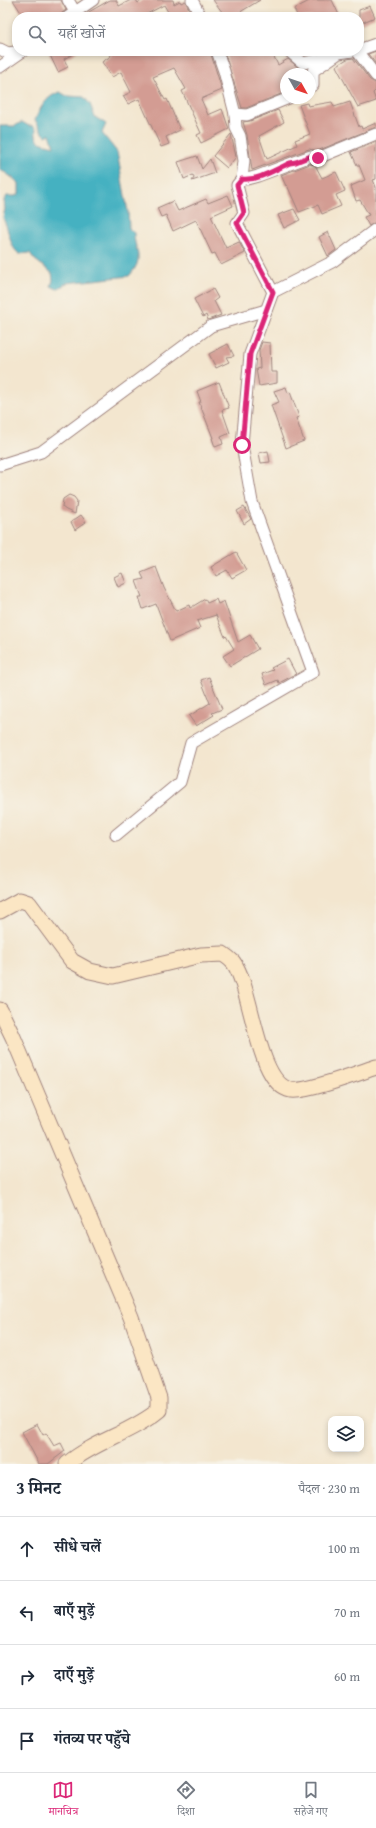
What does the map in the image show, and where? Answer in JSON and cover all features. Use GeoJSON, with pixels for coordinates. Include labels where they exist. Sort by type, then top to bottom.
{"type":"FeatureCollection","features":[{"type":"Feature","properties":{"kind":"street"},"geometry":{"type":"LineString","coordinates":[[68,0],[71,12]]}},
{"type":"Feature","properties":{"kind":"street"},"geometry":{"type":"LineString","coordinates":[[75,12],[93,0]]}},
{"type":"Feature","properties":{"kind":"street"},"geometry":{"type":"LineString","coordinates":[[192,0],[198,12]]}},
{"type":"Feature","properties":{"kind":"street"},"geometry":{"type":"LineString","coordinates":[[364,48],[376,44]]}},
{"type":"Feature","properties":{"kind":"street"},"geometry":{"type":"LineString","coordinates":[[0,50],[12,53]]}},
{"type":"Feature","properties":{"kind":"street"},"geometry":{"type":"LineString","coordinates":[[1,66],[16,56]]}},
{"type":"Feature","properties":{"kind":"street"},"geometry":{"type":"LineString","coordinates":[[218,56],[224,71],[235,114],[244,162],[242,179],[237,185],[244,213],[237,223],[273,292]]}},
{"type":"Feature","properties":{"kind":"street"},"geometry":{"type":"LineString","coordinates":[[294,56],[303,64],[333,58]]}},
{"type":"Feature","properties":{"kind":"street"},"geometry":{"type":"LineString","coordinates":[[316,69],[335,56]]}},
{"type":"Feature","properties":{"kind":"street"},"geometry":{"type":"LineString","coordinates":[[362,56],[376,76]]}},
{"type":"Feature","properties":{"kind":"street"},"geometry":{"type":"LineString","coordinates":[[235,114],[247,115],[280,102]]}},
{"type":"Feature","properties":{"kind":"street"},"geometry":{"type":"LineString","coordinates":[[242,179],[258,176],[311,156],[318,158],[376,134]]}},
{"type":"Feature","properties":{"kind":"street"},"geometry":{"type":"LineString","coordinates":[[116,835],[180,782],[191,743],[312,672],[252,502],[242,445],[250,354],[273,292],[332,262],[376,228]]}},
{"type":"Feature","properties":{"kind":"street"},"geometry":{"type":"LineString","coordinates":[[0,465],[41,452],[211,326],[266,310]]}},
{"type":"Feature","properties":{"kind":"street"},"geometry":{"type":"LineString","coordinates":[[0,912],[20,900],[29,903],[72,961],[90,971],[113,976],[201,954],[223,954],[233,962],[241,978],[265,1061],[277,1082],[291,1090],[304,1089],[376,1066]]}},
{"type":"Feature","properties":{"kind":"street"},"geometry":{"type":"LineString","coordinates":[[0,1010],[14,1037],[132,1317],[159,1398],[159,1410],[147,1420],[132,1429],[100,1443],[67,1464]]}},
{"type":"Feature","properties":{"kind":"water"},"geometry":{"type":"Polygon","coordinates":[[[60,92],[67,96],[84,97],[90,104],[95,117],[106,124],[102,133],[117,152],[128,212],[129,228],[134,233],[138,259],[137,264],[129,276],[67,283],[57,289],[51,286],[53,280],[52,273],[34,259],[30,253],[19,254],[12,244],[3,217],[5,209],[4,200],[7,196],[15,196],[19,194],[19,183],[0,170],[0,126],[15,126],[22,122],[29,126],[33,126],[36,129],[37,138],[40,142],[54,146],[50,134],[46,136],[41,131],[35,120],[47,100],[60,92]]]}},
{"type":"Feature","properties":{"kind":"building"},"geometry":{"type":"Polygon","coordinates":[[[13,0],[61,0],[66,10],[63,12],[21,12],[13,0]]]}},
{"type":"Feature","properties":{"kind":"building"},"geometry":{"type":"Polygon","coordinates":[[[110,0],[116,0],[119,6],[131,0],[136,0],[138,3],[143,0],[173,0],[174,4],[180,1],[181,3],[185,1],[190,12],[168,12],[164,5],[151,12],[89,12],[110,0]]]}},
{"type":"Feature","properties":{"kind":"building"},"geometry":{"type":"Polygon","coordinates":[[[213,0],[260,0],[240,12],[222,12],[213,0]]]}},
{"type":"Feature","properties":{"kind":"building"},"geometry":{"type":"Polygon","coordinates":[[[311,0],[332,0],[338,12],[296,12],[294,9],[311,0]]]}},
{"type":"Feature","properties":{"kind":"building"},"geometry":{"type":"Polygon","coordinates":[[[370,6],[375,17],[364,22],[364,12],[359,12],[359,10],[370,6]]]}},
{"type":"Feature","properties":{"kind":"building"},"geometry":{"type":"Polygon","coordinates":[[[376,51],[376,64],[368,54],[376,51]]]}},
{"type":"Feature","properties":{"kind":"building"},"geometry":{"type":"Polygon","coordinates":[[[50,56],[69,56],[64,59],[68,67],[58,72],[50,56]]]}},
{"type":"Feature","properties":{"kind":"building"},"geometry":{"type":"Polygon","coordinates":[[[111,56],[212,56],[222,90],[201,99],[208,115],[222,109],[229,129],[201,143],[197,135],[201,133],[182,91],[186,89],[174,68],[153,77],[165,100],[167,99],[180,130],[166,137],[169,144],[161,147],[139,99],[128,104],[123,96],[131,92],[121,72],[112,77],[102,62],[111,56]]]}},
{"type":"Feature","properties":{"kind":"building"},"geometry":{"type":"Polygon","coordinates":[[[226,56],[274,56],[278,65],[288,59],[299,68],[280,68],[280,94],[246,108],[242,108],[226,56]]]}},
{"type":"Feature","properties":{"kind":"building"},"geometry":{"type":"Polygon","coordinates":[[[353,58],[370,80],[376,83],[376,90],[373,93],[376,101],[358,107],[336,66],[347,59],[353,58]]]}},
{"type":"Feature","properties":{"kind":"building"},"geometry":{"type":"Polygon","coordinates":[[[332,102],[334,107],[350,102],[359,127],[361,126],[362,129],[376,123],[376,127],[317,151],[309,149],[252,170],[247,135],[243,122],[250,121],[278,110],[284,122],[259,136],[267,159],[297,145],[295,140],[310,134],[299,105],[307,104],[308,106],[332,102]]]}},
{"type":"Feature","properties":{"kind":"building"},"geometry":{"type":"Polygon","coordinates":[[[231,134],[236,157],[227,168],[213,156],[231,134]]]}},
{"type":"Feature","properties":{"kind":"building"},"geometry":{"type":"Polygon","coordinates":[[[376,142],[376,179],[373,180],[376,187],[376,222],[369,226],[364,217],[369,215],[360,200],[356,201],[351,186],[365,180],[359,165],[357,165],[351,152],[376,142]]]}},
{"type":"Feature","properties":{"kind":"building"},"geometry":{"type":"Polygon","coordinates":[[[197,156],[202,169],[210,159],[215,173],[192,181],[194,178],[193,175],[184,179],[178,162],[197,156]]]}},
{"type":"Feature","properties":{"kind":"building"},"geometry":{"type":"Polygon","coordinates":[[[310,164],[315,165],[322,178],[336,172],[345,191],[336,195],[341,206],[322,214],[318,205],[299,212],[281,175],[310,164]]]}},
{"type":"Feature","properties":{"kind":"building"},"geometry":{"type":"Polygon","coordinates":[[[228,195],[233,206],[211,216],[226,248],[239,242],[245,253],[221,265],[215,253],[212,254],[196,220],[173,231],[166,215],[161,217],[157,208],[173,201],[178,211],[206,199],[208,203],[228,195]]]}},
{"type":"Feature","properties":{"kind":"building"},"geometry":{"type":"Polygon","coordinates":[[[294,209],[300,220],[284,228],[278,215],[294,209]]]}},
{"type":"Feature","properties":{"kind":"building"},"geometry":{"type":"Polygon","coordinates":[[[328,232],[336,250],[328,256],[319,237],[328,232]]]}},
{"type":"Feature","properties":{"kind":"building"},"geometry":{"type":"Polygon","coordinates":[[[213,289],[218,298],[214,301],[221,315],[208,320],[206,315],[203,317],[194,299],[213,289]]]}},
{"type":"Feature","properties":{"kind":"building"},"geometry":{"type":"Polygon","coordinates":[[[262,342],[270,343],[271,372],[277,372],[277,383],[259,386],[256,369],[260,368],[259,350],[262,342]]]}},
{"type":"Feature","properties":{"kind":"building"},"geometry":{"type":"Polygon","coordinates":[[[228,344],[234,356],[226,357],[229,362],[216,368],[209,354],[228,344]]]}},
{"type":"Feature","properties":{"kind":"building"},"geometry":{"type":"Polygon","coordinates":[[[219,382],[229,408],[222,410],[230,433],[221,437],[223,444],[215,447],[199,402],[201,402],[197,391],[219,382]]]}},
{"type":"Feature","properties":{"kind":"building"},"geometry":{"type":"Polygon","coordinates":[[[286,387],[288,393],[290,392],[299,417],[296,418],[304,441],[286,448],[271,405],[279,402],[274,391],[286,387]]]}},
{"type":"Feature","properties":{"kind":"building"},"geometry":{"type":"Polygon","coordinates":[[[268,451],[270,462],[261,463],[259,453],[268,451]]]}},
{"type":"Feature","properties":{"kind":"building"},"geometry":{"type":"Polygon","coordinates":[[[69,495],[74,497],[77,501],[75,514],[62,507],[63,499],[69,495]]]}},
{"type":"Feature","properties":{"kind":"building"},"geometry":{"type":"Polygon","coordinates":[[[244,507],[251,519],[244,524],[237,511],[244,507]]]}},
{"type":"Feature","properties":{"kind":"building"},"geometry":{"type":"Polygon","coordinates":[[[81,515],[86,522],[75,530],[71,522],[81,515]]]}},
{"type":"Feature","properties":{"kind":"building"},"geometry":{"type":"Polygon","coordinates":[[[236,552],[246,570],[232,578],[227,570],[216,576],[211,567],[236,552]]]}},
{"type":"Feature","properties":{"kind":"building"},"geometry":{"type":"Polygon","coordinates":[[[156,567],[164,588],[176,611],[189,605],[190,608],[205,599],[207,603],[216,599],[218,604],[224,601],[238,642],[250,635],[258,649],[230,666],[223,656],[234,649],[226,636],[225,637],[216,615],[197,621],[200,628],[170,641],[156,604],[143,609],[139,597],[142,597],[136,581],[144,579],[141,573],[156,567]]]}},
{"type":"Feature","properties":{"kind":"building"},"geometry":{"type":"Polygon","coordinates":[[[122,573],[126,583],[118,587],[114,577],[122,573]]]}},
{"type":"Feature","properties":{"kind":"building"},"geometry":{"type":"Polygon","coordinates":[[[288,659],[296,674],[279,683],[278,680],[266,685],[262,674],[273,670],[271,668],[288,659]]]}},
{"type":"Feature","properties":{"kind":"building"},"geometry":{"type":"Polygon","coordinates":[[[209,677],[222,709],[212,713],[214,715],[196,726],[189,716],[210,703],[201,680],[209,677]]]}},
{"type":"Feature","properties":{"kind":"building"},"geometry":{"type":"Polygon","coordinates":[[[37,1424],[43,1435],[46,1433],[54,1446],[61,1443],[65,1451],[48,1464],[39,1464],[22,1432],[37,1424]]]}},
{"type":"Feature","properties":{"kind":"route"},"geometry":{"type":"LineString","coordinates":[[242,445],[250,354],[273,292],[237,223],[244,213],[237,185],[242,179],[258,176],[311,156],[318,158]]}}]}
